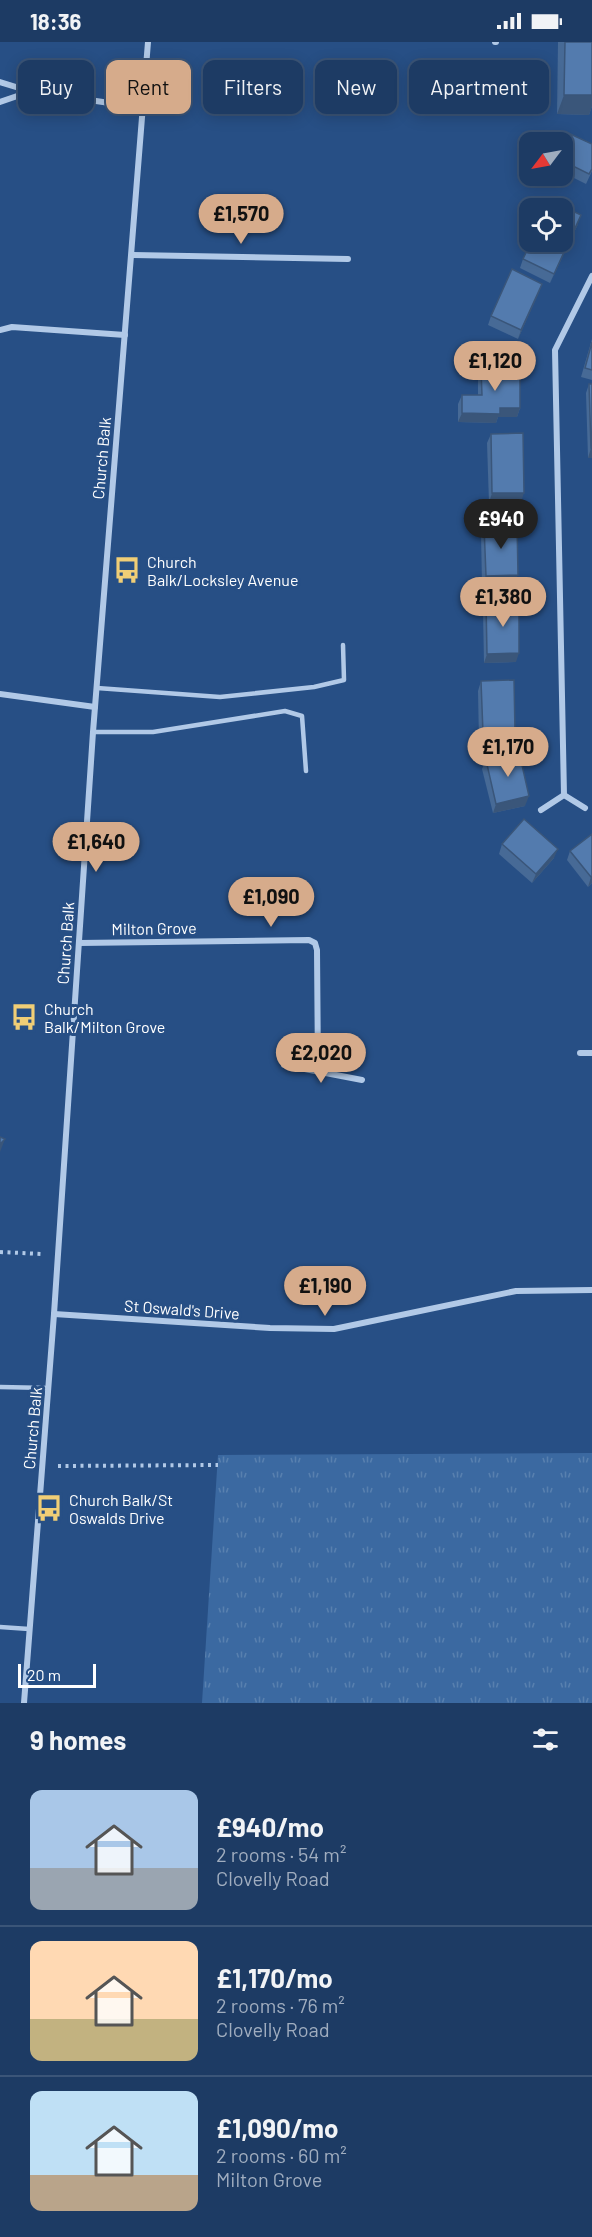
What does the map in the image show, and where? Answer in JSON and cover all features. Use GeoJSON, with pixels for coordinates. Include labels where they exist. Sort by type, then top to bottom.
{"type":"FeatureCollection","features":[{"type":"Feature","properties":{"kind":"street","name":"Church Balk"},"geometry":{"type":"LineString","coordinates":[[147,60],[148,42]]}},
{"type":"Feature","properties":{"kind":"street"},"geometry":{"type":"LineString","coordinates":[[0,82],[18,88]]}},
{"type":"Feature","properties":{"kind":"street"},"geometry":{"type":"LineString","coordinates":[[0,102],[18,95]]}},
{"type":"Feature","properties":{"kind":"street","name":"Church Balk"},"geometry":{"type":"LineString","coordinates":[[24,1703],[54,1314],[93,732],[143,114]]}},
{"type":"Feature","properties":{"kind":"street"},"geometry":{"type":"LineString","coordinates":[[133,255],[348,259]]}},
{"type":"Feature","properties":{"kind":"street"},"geometry":{"type":"LineString","coordinates":[[564,795],[555,350],[592,276]]}},
{"type":"Feature","properties":{"kind":"street"},"geometry":{"type":"LineString","coordinates":[[0,330],[12,327],[125,335]]}},
{"type":"Feature","properties":{"kind":"street"},"geometry":{"type":"LineString","coordinates":[[0,694],[95,708]]}},
{"type":"Feature","properties":{"kind":"street"},"geometry":{"type":"LineString","coordinates":[[564,795],[585,808]]}},
{"type":"Feature","properties":{"kind":"street"},"geometry":{"type":"LineString","coordinates":[[541,810],[564,795]]}},
{"type":"Feature","properties":{"kind":"street","name":"Milton Grove"},"geometry":{"type":"LineString","coordinates":[[79,943],[309,940],[315,943],[317,950],[318,1071]]}},
{"type":"Feature","properties":{"kind":"street"},"geometry":{"type":"LineString","coordinates":[[580,1053],[592,1053]]}},
{"type":"Feature","properties":{"kind":"street"},"geometry":{"type":"LineString","coordinates":[[284,1065],[362,1080]]}},
{"type":"Feature","properties":{"kind":"street","name":"St Oswald's Drive"},"geometry":{"type":"LineString","coordinates":[[54,1314],[270,1328],[334,1329],[516,1291],[592,1290]]}},
{"type":"Feature","properties":{"kind":"lane"},"geometry":{"type":"LineString","coordinates":[[97,688],[220,697],[314,687],[344,680],[343,645]]}},
{"type":"Feature","properties":{"kind":"lane"},"geometry":{"type":"LineString","coordinates":[[93,732],[127,734],[153,732],[285,711],[302,716],[306,771]]}},
{"type":"Feature","properties":{"kind":"lane"},"geometry":{"type":"LineString","coordinates":[[0,1387],[48,1388]]}},
{"type":"Feature","properties":{"kind":"lane"},"geometry":{"type":"LineString","coordinates":[[0,1627],[29,1629]]}},
{"type":"Feature","properties":{"kind":"path"},"geometry":{"type":"LineString","coordinates":[[0,1252],[58,1255]]}},
{"type":"Feature","properties":{"kind":"path"},"geometry":{"type":"LineString","coordinates":[[42,1466],[218,1465]]}},
{"type":"Feature","properties":{"kind":"green space"},"geometry":{"type":"Polygon","coordinates":[[[592,1453],[592,1703],[202,1703],[218,1455],[592,1453]]]}},
{"type":"Feature","properties":{"kind":"building"},"geometry":{"type":"Polygon","coordinates":[[[565,42],[592,42],[592,95],[564,95],[565,42]]]}},
{"type":"Feature","properties":{"kind":"building"},"geometry":{"type":"Polygon","coordinates":[[[573,135],[592,144],[592,169],[589,174],[573,166],[573,135]]]}},
{"type":"Feature","properties":{"kind":"building"},"geometry":{"type":"Polygon","coordinates":[[[573,211],[581,215],[573,232],[573,211]]]}},
{"type":"Feature","properties":{"kind":"building"},"geometry":{"type":"Polygon","coordinates":[[[526,252],[564,252],[554,274],[523,259],[526,252]]]}},
{"type":"Feature","properties":{"kind":"building"},"geometry":{"type":"Polygon","coordinates":[[[512,269],[542,284],[521,330],[491,316],[512,269]]]}},
{"type":"Feature","properties":{"kind":"building"},"geometry":{"type":"Polygon","coordinates":[[[592,342],[592,370],[585,368],[592,342]]]}},
{"type":"Feature","properties":{"kind":"building"},"geometry":{"type":"Polygon","coordinates":[[[520,368],[520,408],[500,408],[500,414],[462,413],[462,395],[482,395],[481,369],[520,368]]]}},
{"type":"Feature","properties":{"kind":"building"},"geometry":{"type":"Polygon","coordinates":[[[589,384],[592,384],[592,448],[591,448],[589,384]]]}},
{"type":"Feature","properties":{"kind":"building"},"geometry":{"type":"Polygon","coordinates":[[[523,433],[524,493],[492,493],[491,434],[523,433]]]}},
{"type":"Feature","properties":{"kind":"building"},"geometry":{"type":"Polygon","coordinates":[[[517,523],[518,575],[486,576],[484,525],[517,523]]]}},
{"type":"Feature","properties":{"kind":"building"},"geometry":{"type":"Polygon","coordinates":[[[486,602],[519,602],[519,653],[487,654],[486,602]]]}},
{"type":"Feature","properties":{"kind":"building"},"geometry":{"type":"Polygon","coordinates":[[[514,680],[515,732],[483,733],[481,681],[514,680]]]}},
{"type":"Feature","properties":{"kind":"building"},"geometry":{"type":"Polygon","coordinates":[[[519,752],[529,796],[496,804],[486,760],[519,752]]]}},
{"type":"Feature","properties":{"kind":"building"},"geometry":{"type":"Polygon","coordinates":[[[524,819],[558,849],[536,874],[502,844],[524,819]]]}},
{"type":"Feature","properties":{"kind":"building"},"geometry":{"type":"Polygon","coordinates":[[[592,834],[592,877],[591,877],[570,851],[592,834]]]}},
{"type":"Feature","properties":{"kind":"place","name":"Church Balk/Locksley Avenue"},"geometry":{"type":"Point","coordinates":[127,570]}},
{"type":"Feature","properties":{"kind":"place","name":"Church Balk/Milton Grove"},"geometry":{"type":"Point","coordinates":[24,1017]}},
{"type":"Feature","properties":{"kind":"place","name":"Church Balk/St Oswalds Drive"},"geometry":{"type":"Point","coordinates":[49,1508]}}]}
